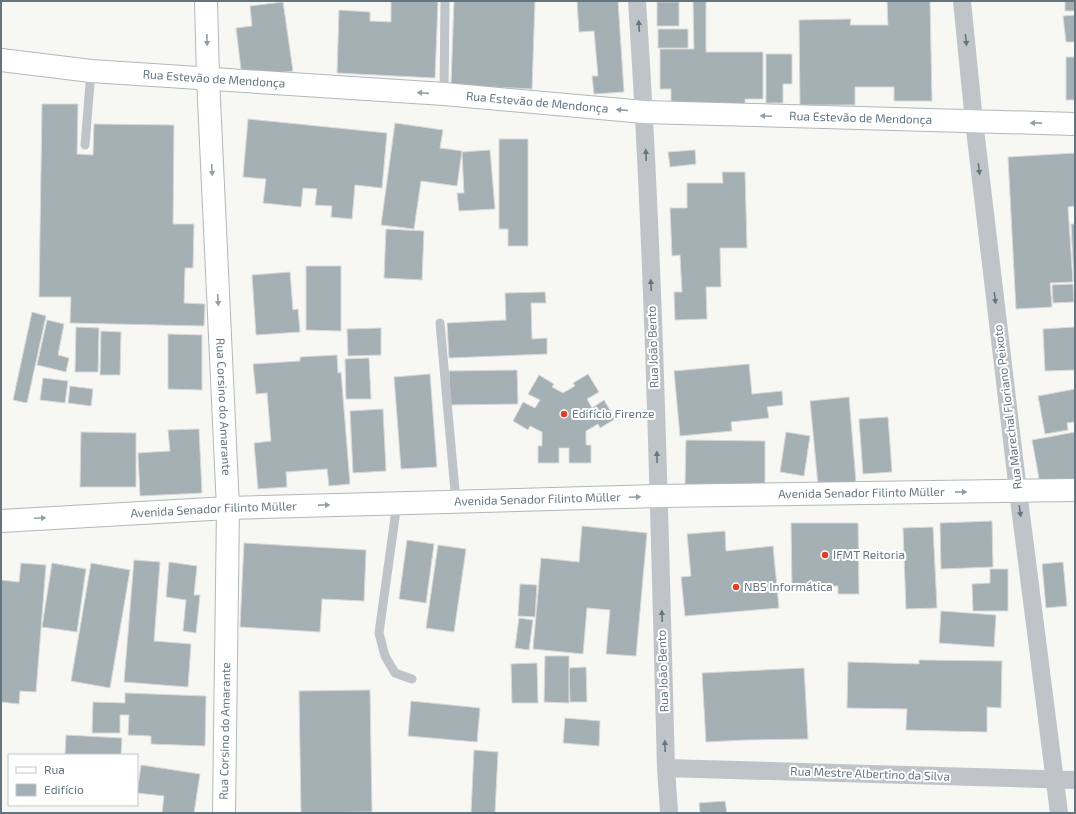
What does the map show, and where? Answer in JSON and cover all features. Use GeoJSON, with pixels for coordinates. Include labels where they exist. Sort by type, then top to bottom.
{"type":"FeatureCollection","features":[{"type":"Feature","properties":{"kind":"street","name":"Rua Corsino do Amarante"},"geometry":{"type":"LineString","coordinates":[[206,1],[208,78],[228,508],[224,813]]}},
{"type":"Feature","properties":{"kind":"street","name":"Rua João Bento"},"geometry":{"type":"LineString","coordinates":[[637,1],[644,112],[666,768],[669,813]]}},
{"type":"Feature","properties":{"kind":"street","name":"Rua Marechal Floriano Peixoto"},"geometry":{"type":"LineString","coordinates":[[962,1],[974,121],[1018,491],[1059,813]]}},
{"type":"Feature","properties":{"kind":"street","name":"Rua Estevão de Mendonça"},"geometry":{"type":"LineString","coordinates":[[1,60],[91,71],[444,94],[644,112],[1075,124]]}},
{"type":"Feature","properties":{"kind":"street","name":"Avenida Senador Filinto Müller"},"geometry":{"type":"LineString","coordinates":[[1,521],[228,508],[397,503],[658,496],[1075,490]]}},
{"type":"Feature","properties":{"kind":"street","name":"Rua Mestre Albertino da Silva"},"geometry":{"type":"LineString","coordinates":[[666,768],[1075,780]]}},
{"type":"Feature","properties":{"kind":"lane"},"geometry":{"type":"LineString","coordinates":[[444,94],[445,1]]}},
{"type":"Feature","properties":{"kind":"lane"},"geometry":{"type":"LineString","coordinates":[[86,145],[91,71]]}},
{"type":"Feature","properties":{"kind":"lane"},"geometry":{"type":"LineString","coordinates":[[440,323],[456,502]]}},
{"type":"Feature","properties":{"kind":"lane"},"geometry":{"type":"LineString","coordinates":[[397,503],[379,633],[384,656],[395,673],[412,680]]}},
{"type":"Feature","properties":{"kind":"building"},"geometry":{"type":"Polygon","coordinates":[[[391,1],[438,1],[435,78],[337,73],[339,10],[370,12],[370,21],[391,22],[391,1]]]}},
{"type":"Feature","properties":{"kind":"building"},"geometry":{"type":"Polygon","coordinates":[[[454,1],[535,1],[532,89],[451,85],[454,1]]]}},
{"type":"Feature","properties":{"kind":"building"},"geometry":{"type":"Polygon","coordinates":[[[577,1],[618,1],[624,92],[594,94],[592,76],[598,76],[594,31],[579,32],[577,1]]]}},
{"type":"Feature","properties":{"kind":"building"},"geometry":{"type":"Polygon","coordinates":[[[693,1],[706,1],[706,52],[763,52],[763,99],[745,99],[745,106],[671,104],[671,89],[660,89],[660,49],[694,49],[693,1]]]}},
{"type":"Feature","properties":{"kind":"building"},"geometry":{"type":"Polygon","coordinates":[[[887,1],[930,1],[932,101],[894,101],[894,87],[855,87],[855,105],[800,105],[799,20],[851,19],[850,25],[888,25],[887,1]]]}},
{"type":"Feature","properties":{"kind":"building"},"geometry":{"type":"Polygon","coordinates":[[[1065,1],[1075,1],[1075,11],[1065,11],[1065,1]]]}},
{"type":"Feature","properties":{"kind":"building"},"geometry":{"type":"Polygon","coordinates":[[[283,2],[293,71],[242,78],[236,28],[252,26],[250,6],[283,2]]]}},
{"type":"Feature","properties":{"kind":"building"},"geometry":{"type":"Polygon","coordinates":[[[657,2],[679,2],[679,26],[657,26],[657,2]]]}},
{"type":"Feature","properties":{"kind":"building"},"geometry":{"type":"Polygon","coordinates":[[[1075,15],[1075,42],[1066,42],[1063,16],[1075,15]]]}},
{"type":"Feature","properties":{"kind":"building"},"geometry":{"type":"Polygon","coordinates":[[[658,29],[688,29],[688,48],[658,48],[658,29]]]}},
{"type":"Feature","properties":{"kind":"building"},"geometry":{"type":"Polygon","coordinates":[[[766,54],[792,54],[792,84],[783,84],[783,103],[766,103],[766,54]]]}},
{"type":"Feature","properties":{"kind":"building"},"geometry":{"type":"Polygon","coordinates":[[[1066,57],[1075,57],[1075,100],[1066,100],[1066,57]]]}},
{"type":"Feature","properties":{"kind":"building"},"geometry":{"type":"Polygon","coordinates":[[[42,104],[78,104],[77,154],[93,155],[94,124],[174,125],[173,224],[194,224],[193,268],[185,268],[184,303],[205,304],[204,326],[70,323],[71,297],[39,297],[42,104]]]}},
{"type":"Feature","properties":{"kind":"building"},"geometry":{"type":"Polygon","coordinates":[[[248,119],[387,133],[382,188],[355,185],[352,219],[331,217],[332,206],[315,205],[317,189],[303,188],[301,207],[263,203],[266,179],[243,177],[248,119]]]}},
{"type":"Feature","properties":{"kind":"building"},"geometry":{"type":"Polygon","coordinates":[[[395,123],[443,130],[440,148],[462,151],[457,186],[421,181],[414,229],[381,225],[395,123]]]}},
{"type":"Feature","properties":{"kind":"building"},"geometry":{"type":"Polygon","coordinates":[[[499,139],[528,139],[528,246],[508,246],[508,229],[499,229],[499,139]]]}},
{"type":"Feature","properties":{"kind":"building"},"geometry":{"type":"Polygon","coordinates":[[[490,150],[495,209],[459,211],[457,193],[464,193],[462,152],[490,150]]]}},
{"type":"Feature","properties":{"kind":"building"},"geometry":{"type":"Polygon","coordinates":[[[695,150],[696,164],[670,167],[668,152],[695,150]]]}},
{"type":"Feature","properties":{"kind":"building"},"geometry":{"type":"Polygon","coordinates":[[[1075,153],[1075,206],[1068,207],[1073,282],[1050,283],[1052,307],[1016,309],[1008,157],[1075,153]]]}},
{"type":"Feature","properties":{"kind":"building"},"geometry":{"type":"Polygon","coordinates":[[[722,172],[745,172],[747,248],[720,248],[721,287],[706,287],[707,319],[675,320],[674,292],[682,292],[680,255],[672,256],[670,208],[687,208],[687,183],[723,183],[722,172]]]}},
{"type":"Feature","properties":{"kind":"building"},"geometry":{"type":"Polygon","coordinates":[[[1071,224],[1075,224],[1075,282],[1074,282],[1071,224]]]}},
{"type":"Feature","properties":{"kind":"building"},"geometry":{"type":"Polygon","coordinates":[[[386,229],[424,231],[422,280],[384,278],[386,229]]]}},
{"type":"Feature","properties":{"kind":"building"},"geometry":{"type":"Polygon","coordinates":[[[306,266],[341,266],[341,331],[306,330],[306,266]]]}},
{"type":"Feature","properties":{"kind":"building"},"geometry":{"type":"Polygon","coordinates":[[[290,272],[293,310],[298,309],[300,332],[256,335],[252,275],[290,272]]]}},
{"type":"Feature","properties":{"kind":"building"},"geometry":{"type":"Polygon","coordinates":[[[1073,284],[1074,302],[1053,303],[1052,285],[1073,284]]]}},
{"type":"Feature","properties":{"kind":"building"},"geometry":{"type":"Polygon","coordinates":[[[545,292],[546,303],[531,303],[532,339],[547,338],[547,354],[449,358],[447,323],[506,320],[505,293],[545,292]]]}},
{"type":"Feature","properties":{"kind":"building"},"geometry":{"type":"Polygon","coordinates":[[[32,312],[46,316],[27,403],[13,400],[32,312]]]}},
{"type":"Feature","properties":{"kind":"building"},"geometry":{"type":"Polygon","coordinates":[[[47,320],[64,324],[58,355],[69,358],[66,372],[37,365],[47,320]]]}},
{"type":"Feature","properties":{"kind":"building"},"geometry":{"type":"Polygon","coordinates":[[[76,327],[99,328],[98,372],[75,372],[76,327]]]}},
{"type":"Feature","properties":{"kind":"building"},"geometry":{"type":"Polygon","coordinates":[[[1075,327],[1075,370],[1045,371],[1043,329],[1075,327]]]}},
{"type":"Feature","properties":{"kind":"building"},"geometry":{"type":"Polygon","coordinates":[[[381,328],[381,355],[348,356],[347,329],[381,328]]]}},
{"type":"Feature","properties":{"kind":"building"},"geometry":{"type":"Polygon","coordinates":[[[101,331],[121,332],[120,375],[100,375],[101,331]]]}},
{"type":"Feature","properties":{"kind":"building"},"geometry":{"type":"Polygon","coordinates":[[[168,334],[202,335],[202,390],[168,389],[168,334]]]}},
{"type":"Feature","properties":{"kind":"building"},"geometry":{"type":"Polygon","coordinates":[[[337,355],[338,373],[341,372],[350,484],[329,486],[327,469],[286,472],[287,487],[258,489],[254,443],[271,441],[267,393],[256,394],[253,364],[300,361],[300,357],[337,355]]]}},
{"type":"Feature","properties":{"kind":"building"},"geometry":{"type":"Polygon","coordinates":[[[369,358],[371,399],[346,399],[345,359],[369,358]]]}},
{"type":"Feature","properties":{"kind":"building"},"geometry":{"type":"Polygon","coordinates":[[[749,364],[752,394],[782,391],[783,405],[767,407],[769,418],[731,422],[732,431],[680,436],[674,371],[749,364]]]}},
{"type":"Feature","properties":{"kind":"building"},"geometry":{"type":"Polygon","coordinates":[[[517,370],[518,404],[449,405],[449,371],[517,370]]]}},
{"type":"Feature","properties":{"kind":"building"},"geometry":{"type":"Polygon","coordinates":[[[430,374],[437,467],[401,469],[394,377],[430,374]]]}},
{"type":"Feature","properties":{"kind":"building","name":"Edifício Firenze"},"geometry":{"type":"Polygon","coordinates":[[[588,374],[599,392],[587,399],[592,408],[604,400],[615,419],[600,428],[598,424],[586,431],[586,445],[591,445],[591,463],[569,463],[569,448],[559,448],[559,463],[538,463],[538,446],[542,446],[542,432],[530,426],[528,430],[513,421],[523,402],[535,408],[540,400],[528,394],[539,375],[554,384],[552,387],[563,393],[575,386],[573,383],[588,374]]]}},
{"type":"Feature","properties":{"kind":"building"},"geometry":{"type":"Polygon","coordinates":[[[43,378],[68,381],[65,403],[40,400],[43,378]]]}},
{"type":"Feature","properties":{"kind":"building"},"geometry":{"type":"Polygon","coordinates":[[[70,386],[93,389],[91,406],[68,403],[70,386]]]}},
{"type":"Feature","properties":{"kind":"building"},"geometry":{"type":"Polygon","coordinates":[[[1075,389],[1075,422],[1067,423],[1068,430],[1045,434],[1038,396],[1075,389]]]}},
{"type":"Feature","properties":{"kind":"building"},"geometry":{"type":"Polygon","coordinates":[[[849,397],[856,482],[818,485],[810,401],[849,397]]]}},
{"type":"Feature","properties":{"kind":"building"},"geometry":{"type":"Polygon","coordinates":[[[383,409],[386,471],[353,473],[350,411],[383,409]]]}},
{"type":"Feature","properties":{"kind":"building"},"geometry":{"type":"Polygon","coordinates":[[[888,417],[892,472],[863,474],[859,419],[888,417]]]}},
{"type":"Feature","properties":{"kind":"building"},"geometry":{"type":"Polygon","coordinates":[[[199,429],[202,493],[140,496],[138,453],[170,451],[168,430],[199,429]]]}},
{"type":"Feature","properties":{"kind":"building"},"geometry":{"type":"Polygon","coordinates":[[[81,432],[136,433],[136,487],[80,487],[81,432]]]}},
{"type":"Feature","properties":{"kind":"building"},"geometry":{"type":"Polygon","coordinates":[[[786,432],[810,436],[804,476],[780,472],[786,432]]]}},
{"type":"Feature","properties":{"kind":"building"},"geometry":{"type":"Polygon","coordinates":[[[1075,432],[1075,483],[1041,489],[1032,440],[1075,432]]]}},
{"type":"Feature","properties":{"kind":"building"},"geometry":{"type":"Polygon","coordinates":[[[686,440],[765,441],[765,486],[685,485],[686,440]]]}},
{"type":"Feature","properties":{"kind":"building"},"geometry":{"type":"Polygon","coordinates":[[[992,521],[993,567],[941,569],[940,523],[992,521]]]}},
{"type":"Feature","properties":{"kind":"building","name":"IFMT Reitoria"},"geometry":{"type":"Polygon","coordinates":[[[791,523],[858,523],[859,594],[838,594],[838,586],[792,587],[791,523]]]}},
{"type":"Feature","properties":{"kind":"building"},"geometry":{"type":"Polygon","coordinates":[[[582,526],[647,533],[636,656],[606,654],[610,610],[587,608],[583,654],[533,649],[541,558],[579,562],[582,526]]]}},
{"type":"Feature","properties":{"kind":"building"},"geometry":{"type":"Polygon","coordinates":[[[933,527],[937,608],[906,609],[903,528],[933,527]]]}},
{"type":"Feature","properties":{"kind":"building"},"geometry":{"type":"Polygon","coordinates":[[[725,531],[726,551],[773,546],[779,608],[685,616],[681,577],[691,576],[687,534],[725,531]]]}},
{"type":"Feature","properties":{"kind":"building"},"geometry":{"type":"Polygon","coordinates":[[[407,540],[434,544],[426,603],[399,599],[407,540]]]}},
{"type":"Feature","properties":{"kind":"building"},"geometry":{"type":"Polygon","coordinates":[[[244,543],[366,550],[364,601],[322,599],[320,632],[240,627],[244,543]]]}},
{"type":"Feature","properties":{"kind":"building"},"geometry":{"type":"Polygon","coordinates":[[[438,545],[466,549],[454,632],[426,628],[438,545]]]}},
{"type":"Feature","properties":{"kind":"building"},"geometry":{"type":"Polygon","coordinates":[[[134,560],[160,562],[154,641],[191,644],[188,687],[124,682],[134,560]]]}},
{"type":"Feature","properties":{"kind":"building"},"geometry":{"type":"Polygon","coordinates":[[[169,562],[197,566],[194,595],[200,595],[196,633],[183,631],[186,600],[166,597],[169,562]]]}},
{"type":"Feature","properties":{"kind":"building"},"geometry":{"type":"Polygon","coordinates":[[[1063,562],[1067,606],[1046,608],[1042,564],[1063,562]]]}},
{"type":"Feature","properties":{"kind":"building"},"geometry":{"type":"Polygon","coordinates":[[[21,563],[46,565],[36,692],[20,691],[19,704],[1,702],[1,580],[19,582],[21,563]]]}},
{"type":"Feature","properties":{"kind":"building"},"geometry":{"type":"Polygon","coordinates":[[[52,563],[86,569],[77,632],[42,627],[52,563]]]}},
{"type":"Feature","properties":{"kind":"building"},"geometry":{"type":"Polygon","coordinates":[[[91,563],[130,570],[110,688],[71,681],[91,563]]]}},
{"type":"Feature","properties":{"kind":"building"},"geometry":{"type":"Polygon","coordinates":[[[990,569],[1008,569],[1008,611],[973,611],[972,584],[990,583],[990,569]]]}},
{"type":"Feature","properties":{"kind":"building"},"geometry":{"type":"Polygon","coordinates":[[[520,584],[537,585],[535,617],[518,616],[520,584]]]}},
{"type":"Feature","properties":{"kind":"building"},"geometry":{"type":"Polygon","coordinates":[[[941,611],[996,615],[994,647],[939,643],[941,611]]]}},
{"type":"Feature","properties":{"kind":"building"},"geometry":{"type":"Polygon","coordinates":[[[519,618],[533,620],[529,650],[515,648],[519,618]]]}},
{"type":"Feature","properties":{"kind":"building"},"geometry":{"type":"Polygon","coordinates":[[[545,656],[569,656],[569,703],[544,702],[545,656]]]}},
{"type":"Feature","properties":{"kind":"building"},"geometry":{"type":"Polygon","coordinates":[[[919,660],[1002,661],[1001,708],[987,707],[987,732],[906,730],[907,709],[847,708],[848,662],[919,664],[919,660]]]}},
{"type":"Feature","properties":{"kind":"building"},"geometry":{"type":"Polygon","coordinates":[[[537,663],[538,703],[512,703],[511,664],[537,663]]]}},
{"type":"Feature","properties":{"kind":"building"},"geometry":{"type":"Polygon","coordinates":[[[586,667],[587,702],[570,702],[569,668],[586,667]]]}},
{"type":"Feature","properties":{"kind":"building"},"geometry":{"type":"Polygon","coordinates":[[[804,668],[808,739],[706,742],[702,673],[804,668]]]}},
{"type":"Feature","properties":{"kind":"building"},"geometry":{"type":"Polygon","coordinates":[[[370,690],[372,812],[301,813],[299,691],[370,690]]]}},
{"type":"Feature","properties":{"kind":"building"},"geometry":{"type":"Polygon","coordinates":[[[125,693],[206,696],[205,746],[151,744],[151,736],[128,735],[129,715],[120,715],[120,733],[92,733],[93,702],[125,703],[125,693]]]}},
{"type":"Feature","properties":{"kind":"building"},"geometry":{"type":"Polygon","coordinates":[[[411,701],[480,708],[477,742],[408,736],[411,701]]]}},
{"type":"Feature","properties":{"kind":"building"},"geometry":{"type":"Polygon","coordinates":[[[565,718],[600,721],[599,746],[563,743],[565,718]]]}},
{"type":"Feature","properties":{"kind":"building"},"geometry":{"type":"Polygon","coordinates":[[[66,735],[122,738],[121,754],[65,754],[66,735]]]}},
{"type":"Feature","properties":{"kind":"building"},"geometry":{"type":"Polygon","coordinates":[[[474,750],[498,752],[495,813],[471,813],[474,750]]]}},
{"type":"Feature","properties":{"kind":"building"},"geometry":{"type":"Polygon","coordinates":[[[141,765],[200,774],[194,813],[162,813],[164,796],[138,793],[141,765]]]}},
{"type":"Feature","properties":{"kind":"building"},"geometry":{"type":"Polygon","coordinates":[[[725,801],[727,813],[700,813],[699,803],[725,801]]]}},
{"type":"Feature","properties":{"kind":"place","name":"Edifício Firenze"},"geometry":{"type":"Point","coordinates":[564,414]}},
{"type":"Feature","properties":{"kind":"place","name":"IFMT Reitoria"},"geometry":{"type":"Point","coordinates":[825,555]}},
{"type":"Feature","properties":{"kind":"place","name":"NBS Informática"},"geometry":{"type":"Point","coordinates":[736,587]}}]}
